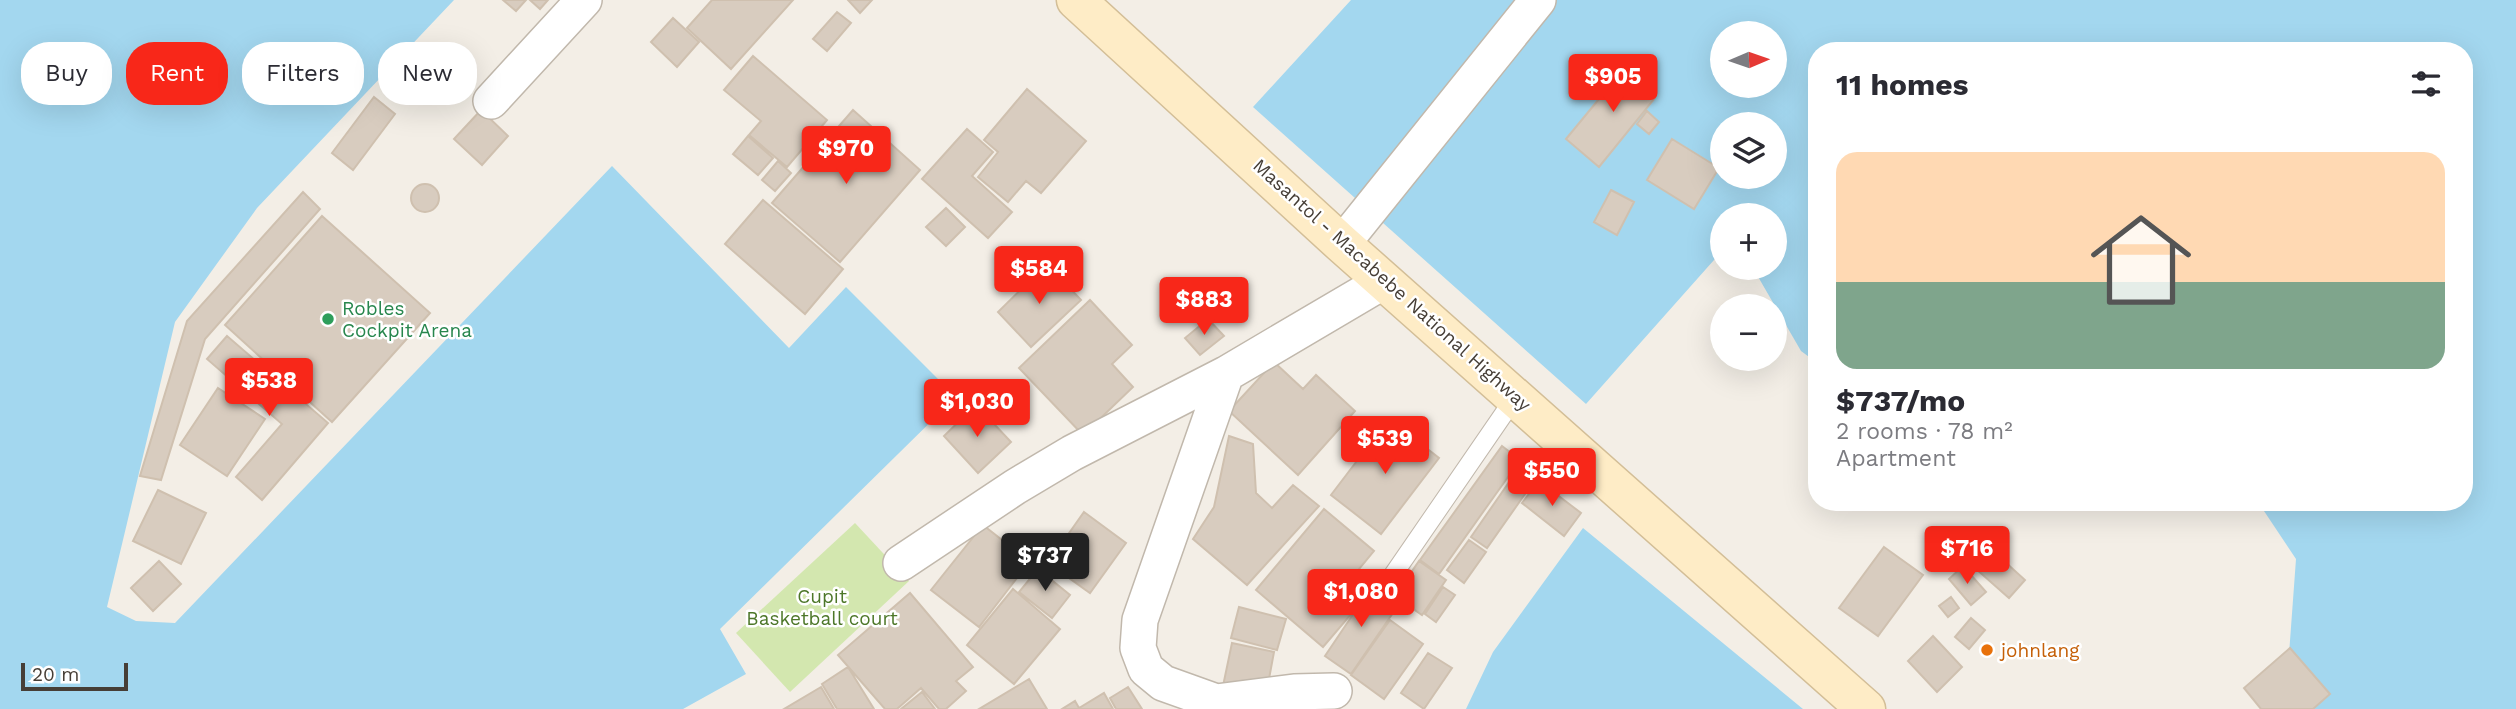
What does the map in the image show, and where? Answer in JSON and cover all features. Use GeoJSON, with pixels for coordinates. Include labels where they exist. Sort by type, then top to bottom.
{"type":"FeatureCollection","features":[{"type":"Feature","properties":{"kind":"main road","name":"Masantol - Macabebe National Highway"},"geometry":{"type":"LineString","coordinates":[[1076,0],[1342,244],[1866,709]]}},
{"type":"Feature","properties":{"kind":"street"},"geometry":{"type":"LineString","coordinates":[[491,101],[584,0]]}},
{"type":"Feature","properties":{"kind":"street"},"geometry":{"type":"LineString","coordinates":[[1342,244],[1538,0]]}},
{"type":"Feature","properties":{"kind":"street"},"geometry":{"type":"LineString","coordinates":[[901,563],[1015,487],[1072,453],[1226,374],[1384,281]]}},
{"type":"Feature","properties":{"kind":"street"},"geometry":{"type":"LineString","coordinates":[[1226,374],[1140,620],[1138,648],[1146,669],[1163,683],[1216,702],[1294,692],[1334,691]]}},
{"type":"Feature","properties":{"kind":"lane"},"geometry":{"type":"LineString","coordinates":[[1384,588],[1516,396]]}},
{"type":"Feature","properties":{"kind":"green space","name":"Cupit Basketball court"},"geometry":{"type":"Polygon","coordinates":[[[855,523],[909,581],[790,692],[736,633],[855,523]]]}},
{"type":"Feature","properties":{"kind":"water"},"geometry":{"type":"Polygon","coordinates":[[[0,0],[454,0],[414,42],[378,42],[378,80],[364,95],[364,42],[242,42],[242,105],[355,105],[257,208],[175,322],[107,607],[136,621],[175,623],[612,166],[789,348],[846,287],[956,397],[720,629],[746,674],[683,709],[0,709],[0,0]]]}},
{"type":"Feature","properties":{"kind":"water"},"geometry":{"type":"Polygon","coordinates":[[[1351,0],[2516,0],[2516,709],[2285,709],[2296,559],[2264,511],[2473,511],[2473,42],[1808,42],[1808,356],[1801,351],[1787,327],[1787,294],[1768,294],[1760,280],[1787,280],[1787,203],[1710,203],[1710,264],[1586,404],[1253,107],[1351,0]]]}},
{"type":"Feature","properties":{"kind":"water"},"geometry":{"type":"Polygon","coordinates":[[[1583,528],[1803,709],[1466,709],[1493,652],[1583,528]]]}},
{"type":"Feature","properties":{"kind":"building"},"geometry":{"type":"Polygon","coordinates":[[[503,0],[526,0],[516,11],[503,0]]]}},
{"type":"Feature","properties":{"kind":"building"},"geometry":{"type":"Polygon","coordinates":[[[530,0],[548,0],[540,9],[530,0]]]}},
{"type":"Feature","properties":{"kind":"building"},"geometry":{"type":"Polygon","coordinates":[[[712,0],[793,0],[731,69],[687,28],[712,0]]]}},
{"type":"Feature","properties":{"kind":"building"},"geometry":{"type":"Polygon","coordinates":[[[848,0],[872,0],[860,13],[848,0]]]}},
{"type":"Feature","properties":{"kind":"building"},"geometry":{"type":"Polygon","coordinates":[[[837,12],[851,23],[827,51],[813,39],[837,12]]]}},
{"type":"Feature","properties":{"kind":"building"},"geometry":{"type":"Polygon","coordinates":[[[673,18],[699,42],[677,67],[651,42],[673,18]]]}},
{"type":"Feature","properties":{"kind":"building"},"geometry":{"type":"Polygon","coordinates":[[[753,56],[827,120],[787,167],[749,135],[761,121],[724,90],[753,56]]]}},
{"type":"Feature","properties":{"kind":"building"},"geometry":{"type":"Polygon","coordinates":[[[1632,59],[1652,75],[1642,87],[1655,98],[1599,167],[1566,139],[1632,59]]]}},
{"type":"Feature","properties":{"kind":"building"},"geometry":{"type":"Polygon","coordinates":[[[1027,89],[1086,141],[1041,193],[1026,181],[1008,202],[978,177],[998,152],[984,140],[1027,89]]]}},
{"type":"Feature","properties":{"kind":"building"},"geometry":{"type":"Polygon","coordinates":[[[374,97],[378,100],[378,105],[384,105],[395,114],[353,170],[332,153],[374,97]]]}},
{"type":"Feature","properties":{"kind":"building"},"geometry":{"type":"Polygon","coordinates":[[[481,110],[508,136],[482,165],[454,139],[481,110]]]}},
{"type":"Feature","properties":{"kind":"building"},"geometry":{"type":"Polygon","coordinates":[[[853,110],[920,170],[840,262],[772,203],[853,110]]]}},
{"type":"Feature","properties":{"kind":"building"},"geometry":{"type":"Polygon","coordinates":[[[1647,111],[1659,122],[1649,134],[1637,124],[1647,111]]]}},
{"type":"Feature","properties":{"kind":"building"},"geometry":{"type":"Polygon","coordinates":[[[967,129],[993,152],[972,176],[1012,212],[988,238],[922,179],[967,129]]]}},
{"type":"Feature","properties":{"kind":"building"},"geometry":{"type":"Polygon","coordinates":[[[748,136],[773,158],[758,175],[733,154],[748,136]]]}},
{"type":"Feature","properties":{"kind":"building"},"geometry":{"type":"Polygon","coordinates":[[[1672,139],[1710,162],[1710,183],[1694,209],[1647,180],[1672,139]]]}},
{"type":"Feature","properties":{"kind":"building"},"geometry":{"type":"Polygon","coordinates":[[[778,161],[791,173],[775,191],[762,180],[778,161]]]}},
{"type":"Feature","properties":{"kind":"building"},"geometry":{"type":"Polygon","coordinates":[[[425,184],[435,188],[439,198],[435,208],[425,212],[415,208],[411,198],[415,188],[425,184]]]}},
{"type":"Feature","properties":{"kind":"building"},"geometry":{"type":"Polygon","coordinates":[[[1611,190],[1634,202],[1617,235],[1594,222],[1611,190]]]}},
{"type":"Feature","properties":{"kind":"building"},"geometry":{"type":"Polygon","coordinates":[[[303,192],[320,209],[205,339],[161,480],[140,476],[187,321],[303,192]]]}},
{"type":"Feature","properties":{"kind":"building"},"geometry":{"type":"Polygon","coordinates":[[[763,200],[843,269],[805,314],[725,244],[763,200]]]}},
{"type":"Feature","properties":{"kind":"building"},"geometry":{"type":"Polygon","coordinates":[[[946,208],[965,227],[946,246],[926,227],[946,208]]]}},
{"type":"Feature","properties":{"kind":"building","name":"Robles Cockpit Arena"},"geometry":{"type":"Polygon","coordinates":[[[322,216],[430,313],[332,422],[225,325],[322,216]]]}},
{"type":"Feature","properties":{"kind":"building"},"geometry":{"type":"Polygon","coordinates":[[[1047,264],[1081,300],[1031,347],[998,312],[1047,264]]]}},
{"type":"Feature","properties":{"kind":"building"},"geometry":{"type":"Polygon","coordinates":[[[1090,300],[1132,345],[1112,364],[1133,387],[1083,435],[1019,368],[1090,300]]]}},
{"type":"Feature","properties":{"kind":"building"},"geometry":{"type":"Polygon","coordinates":[[[1208,319],[1224,336],[1200,355],[1185,338],[1208,319]]]}},
{"type":"Feature","properties":{"kind":"building"},"geometry":{"type":"Polygon","coordinates":[[[227,336],[328,423],[262,500],[236,477],[282,424],[207,359],[227,336]]]}},
{"type":"Feature","properties":{"kind":"building"},"geometry":{"type":"Polygon","coordinates":[[[1274,362],[1303,389],[1316,375],[1355,411],[1298,475],[1229,411],[1274,362]]]}},
{"type":"Feature","properties":{"kind":"building"},"geometry":{"type":"Polygon","coordinates":[[[218,388],[265,419],[227,476],[180,445],[218,388]]]}},
{"type":"Feature","properties":{"kind":"building"},"geometry":{"type":"Polygon","coordinates":[[[976,405],[1011,442],[978,473],[944,436],[976,405]]]}},
{"type":"Feature","properties":{"kind":"building"},"geometry":{"type":"Polygon","coordinates":[[[1389,419],[1439,458],[1381,534],[1331,495],[1389,419]]]}},
{"type":"Feature","properties":{"kind":"building"},"geometry":{"type":"Polygon","coordinates":[[[1229,436],[1253,444],[1256,493],[1272,508],[1293,485],[1319,506],[1247,585],[1193,539],[1214,507],[1229,436]]]}},
{"type":"Feature","properties":{"kind":"building"},"geometry":{"type":"Polygon","coordinates":[[[1502,446],[1520,460],[1439,574],[1420,560],[1502,446]]]}},
{"type":"Feature","properties":{"kind":"building"},"geometry":{"type":"Polygon","coordinates":[[[1521,465],[1537,477],[1487,548],[1471,537],[1521,465]]]}},
{"type":"Feature","properties":{"kind":"building"},"geometry":{"type":"Polygon","coordinates":[[[1539,481],[1581,513],[1564,536],[1522,503],[1539,481]]]}},
{"type":"Feature","properties":{"kind":"building"},"geometry":{"type":"Polygon","coordinates":[[[158,490],[206,513],[181,564],[133,541],[158,490]]]}},
{"type":"Feature","properties":{"kind":"building"},"geometry":{"type":"Polygon","coordinates":[[[1324,509],[1374,551],[1335,598],[1353,612],[1323,647],[1256,590],[1324,509]]]}},
{"type":"Feature","properties":{"kind":"building"},"geometry":{"type":"Polygon","coordinates":[[[1084,512],[1126,543],[1090,593],[1048,563],[1084,512]]]}},
{"type":"Feature","properties":{"kind":"building"},"geometry":{"type":"Polygon","coordinates":[[[983,525],[1021,555],[1009,572],[1017,578],[979,627],[931,590],[983,525]]]}},
{"type":"Feature","properties":{"kind":"building"},"geometry":{"type":"Polygon","coordinates":[[[1469,540],[1486,552],[1464,583],[1447,570],[1469,540]]]}},
{"type":"Feature","properties":{"kind":"building"},"geometry":{"type":"Polygon","coordinates":[[[1884,547],[1923,575],[1878,636],[1839,608],[1884,547]]]}},
{"type":"Feature","properties":{"kind":"building"},"geometry":{"type":"Polygon","coordinates":[[[1992,550],[2025,580],[2009,598],[1976,569],[1992,550]]]}},
{"type":"Feature","properties":{"kind":"building"},"geometry":{"type":"Polygon","coordinates":[[[159,561],[181,584],[153,611],[131,588],[159,561]]]}},
{"type":"Feature","properties":{"kind":"building"},"geometry":{"type":"Polygon","coordinates":[[[1419,561],[1446,580],[1422,615],[1395,596],[1419,561]]]}},
{"type":"Feature","properties":{"kind":"building"},"geometry":{"type":"Polygon","coordinates":[[[1963,566],[1986,592],[1971,605],[1949,579],[1963,566]]]}},
{"type":"Feature","properties":{"kind":"building"},"geometry":{"type":"Polygon","coordinates":[[[1038,569],[1070,595],[1052,618],[1019,592],[1038,569]]]}},
{"type":"Feature","properties":{"kind":"building"},"geometry":{"type":"Polygon","coordinates":[[[1365,584],[1397,607],[1351,674],[1325,656],[1358,607],[1352,602],[1365,584]]]}},
{"type":"Feature","properties":{"kind":"building"},"geometry":{"type":"Polygon","coordinates":[[[1443,587],[1455,595],[1436,622],[1425,614],[1443,587]]]}},
{"type":"Feature","properties":{"kind":"building"},"geometry":{"type":"Polygon","coordinates":[[[1013,589],[1060,629],[1014,684],[967,645],[1013,589]]]}},
{"type":"Feature","properties":{"kind":"building"},"geometry":{"type":"Polygon","coordinates":[[[910,593],[973,667],[956,681],[966,691],[946,709],[939,709],[921,688],[897,709],[885,709],[838,655],[910,593]]]}},
{"type":"Feature","properties":{"kind":"building"},"geometry":{"type":"Polygon","coordinates":[[[1951,597],[1959,608],[1948,617],[1939,606],[1951,597]]]}},
{"type":"Feature","properties":{"kind":"building"},"geometry":{"type":"Polygon","coordinates":[[[1239,607],[1286,619],[1277,650],[1231,638],[1239,607]]]}},
{"type":"Feature","properties":{"kind":"building"},"geometry":{"type":"Polygon","coordinates":[[[1971,618],[1985,630],[1969,649],[1955,637],[1971,618]]]}},
{"type":"Feature","properties":{"kind":"building"},"geometry":{"type":"Polygon","coordinates":[[[1390,620],[1423,644],[1384,699],[1351,675],[1390,620]]]}},
{"type":"Feature","properties":{"kind":"building"},"geometry":{"type":"Polygon","coordinates":[[[1933,636],[1962,667],[1937,692],[1908,661],[1933,636]]]}},
{"type":"Feature","properties":{"kind":"building"},"geometry":{"type":"Polygon","coordinates":[[[1232,643],[1274,652],[1266,695],[1223,686],[1232,643]]]}},
{"type":"Feature","properties":{"kind":"building"},"geometry":{"type":"Polygon","coordinates":[[[2290,648],[2330,694],[2313,709],[2261,709],[2244,688],[2290,648]]]}},
{"type":"Feature","properties":{"kind":"building"},"geometry":{"type":"Polygon","coordinates":[[[1428,653],[1452,668],[1424,709],[1401,693],[1428,653]]]}},
{"type":"Feature","properties":{"kind":"building"},"geometry":{"type":"Polygon","coordinates":[[[848,667],[874,709],[837,709],[822,684],[848,667]]]}},
{"type":"Feature","properties":{"kind":"building"},"geometry":{"type":"Polygon","coordinates":[[[1029,679],[1047,709],[979,709],[1029,679]]]}},
{"type":"Feature","properties":{"kind":"building"},"geometry":{"type":"Polygon","coordinates":[[[821,687],[834,709],[784,709],[821,687]]]}},
{"type":"Feature","properties":{"kind":"building"},"geometry":{"type":"Polygon","coordinates":[[[1128,687],[1142,709],[1116,709],[1110,698],[1128,687]]]}},
{"type":"Feature","properties":{"kind":"building"},"geometry":{"type":"Polygon","coordinates":[[[922,692],[935,709],[901,709],[922,692]]]}},
{"type":"Feature","properties":{"kind":"building"},"geometry":{"type":"Polygon","coordinates":[[[1104,693],[1113,709],[1062,709],[1075,701],[1079,708],[1104,693]]]}},
{"type":"Feature","properties":{"kind":"place","name":"Robles Cockpit Arena"},"geometry":{"type":"Point","coordinates":[328,319]}},
{"type":"Feature","properties":{"kind":"place","name":"johnlang"},"geometry":{"type":"Point","coordinates":[1987,650]}}]}
